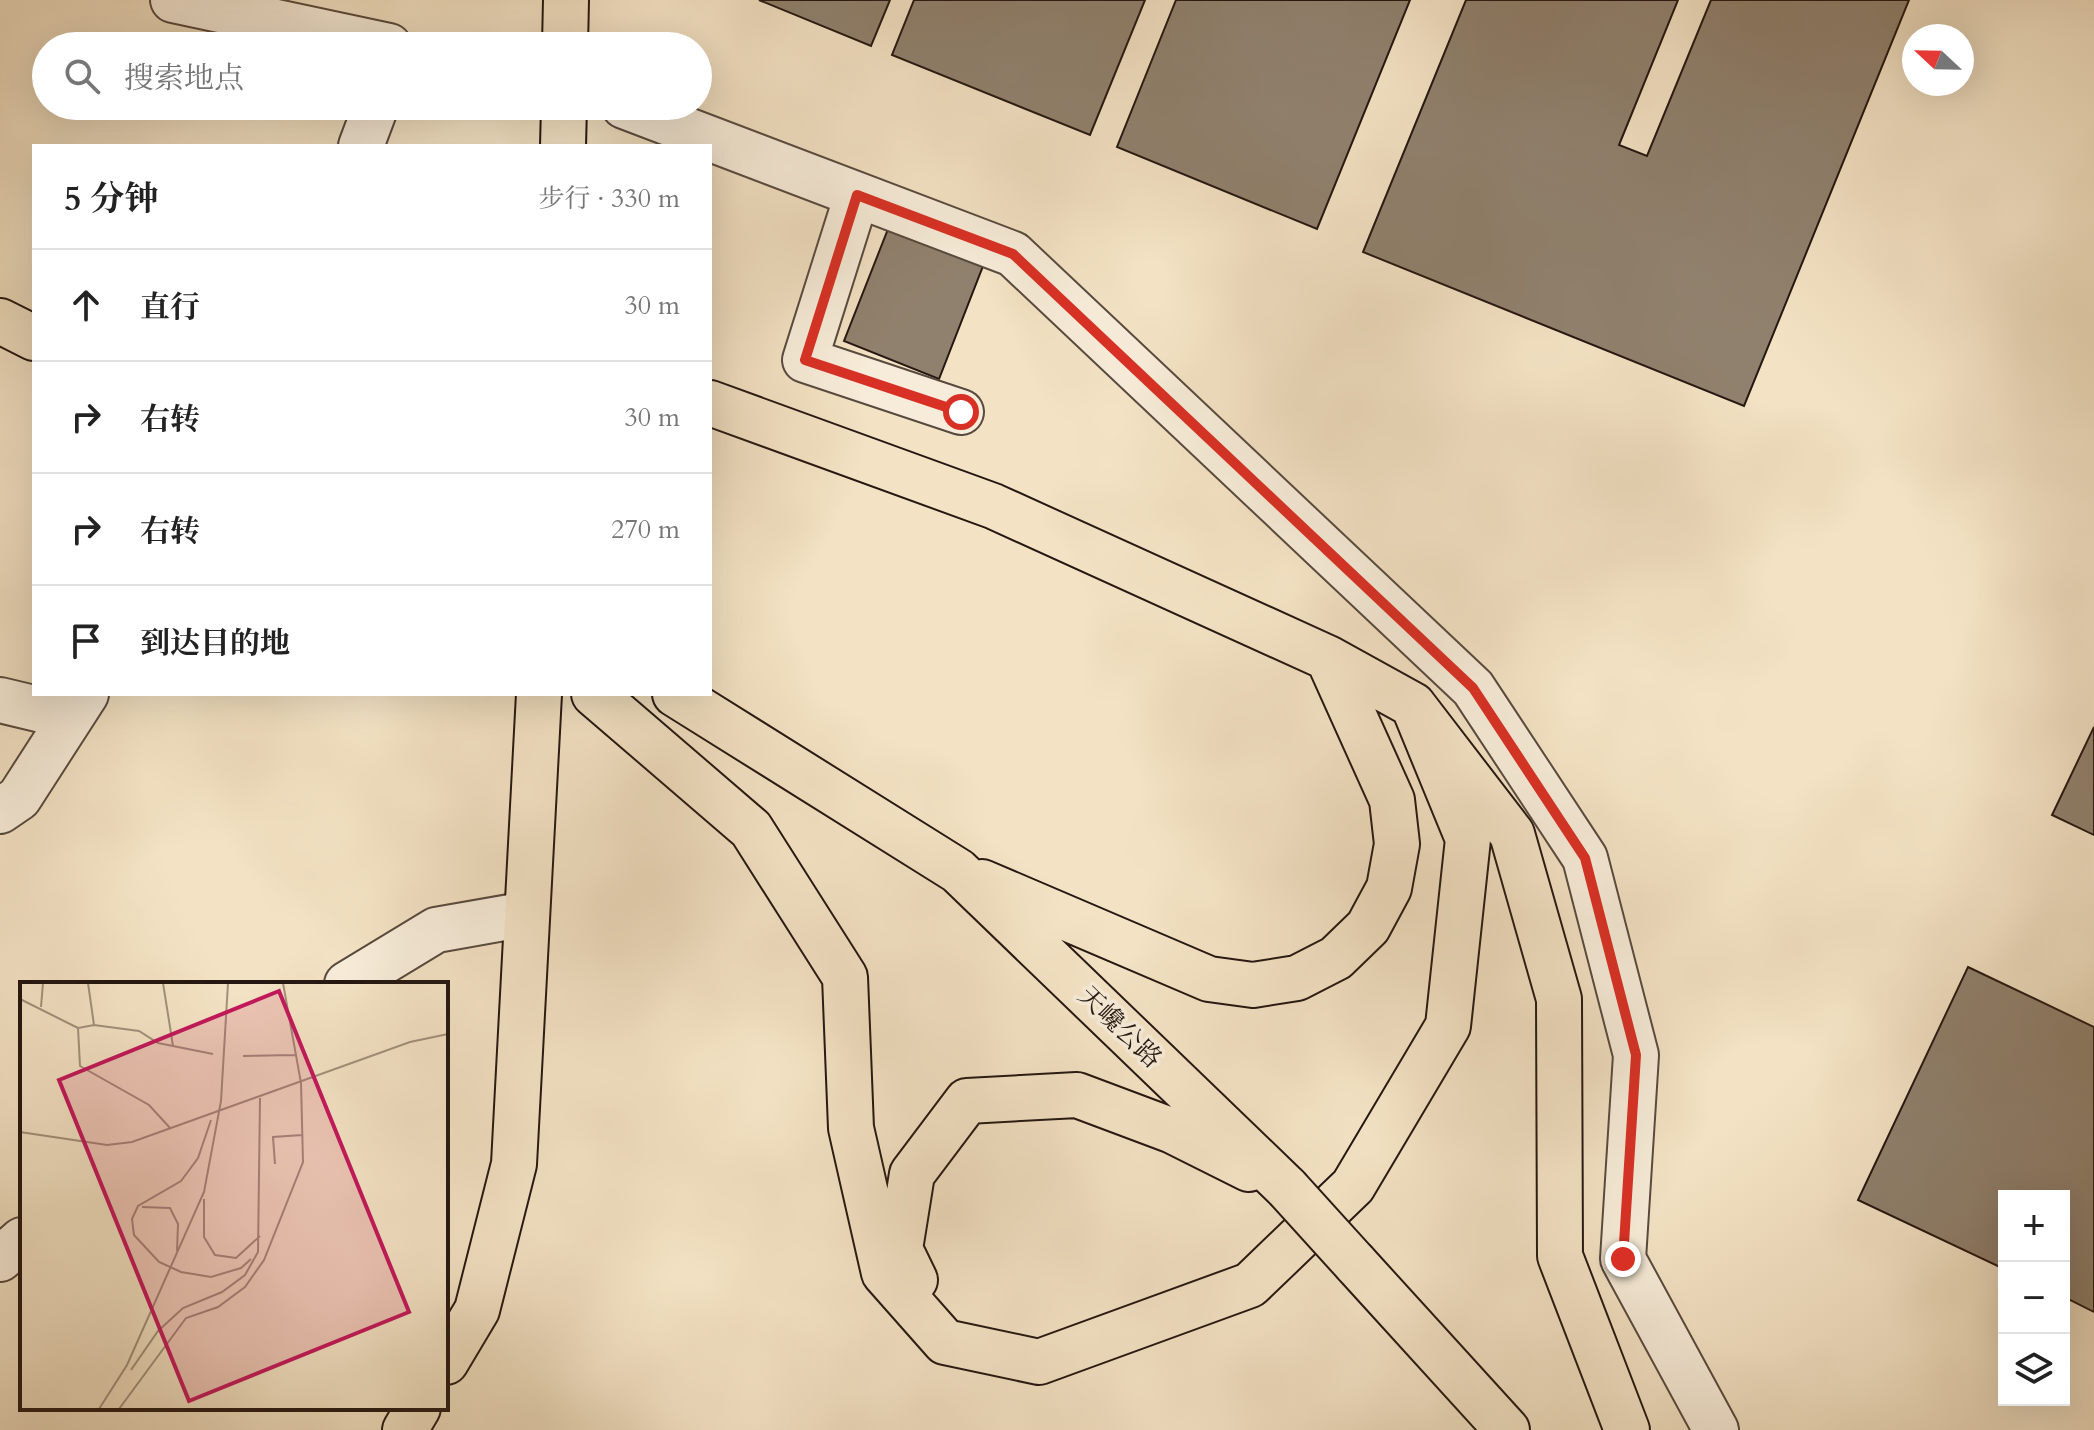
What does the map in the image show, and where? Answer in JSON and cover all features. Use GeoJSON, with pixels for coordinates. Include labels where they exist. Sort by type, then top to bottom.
{"type":"FeatureCollection","features":[{"type":"Feature","properties":{"kind":"main road"},"geometry":{"type":"LineString","coordinates":[[565,32],[566,0]]}},
{"type":"Feature","properties":{"kind":"main road"},"geometry":{"type":"LineString","coordinates":[[563,144],[564,120]]}},
{"type":"Feature","properties":{"kind":"main road"},"geometry":{"type":"LineString","coordinates":[[0,321],[32,337]]}},
{"type":"Feature","properties":{"kind":"main road"},"geometry":{"type":"LineString","coordinates":[[712,404],[993,506],[1328,658],[1413,705],[1512,834],[1559,999],[1560,1256],[1627,1430]]}},
{"type":"Feature","properties":{"kind":"main road"},"geometry":{"type":"LineString","coordinates":[[958,871],[1209,979],[1253,985],[1297,978],[1336,958],[1368,927],[1389,888],[1397,844],[1392,800],[1328,658]]}},
{"type":"Feature","properties":{"kind":"main road"},"geometry":{"type":"LineString","coordinates":[[448,1359],[477,1310],[514,1164],[539,696]]}},
{"type":"Feature","properties":{"kind":"main road"},"geometry":{"type":"LineString","coordinates":[[596,696],[751,829],[845,977],[851,1128],[884,1273],[945,1342],[1039,1362],[1250,1285],[1353,1186],[1448,1026],[1468,839],[1413,705]]}},
{"type":"Feature","properties":{"kind":"main road","name":"天巉公路"},"geometry":{"type":"LineString","coordinates":[[678,696],[958,871],[1287,1188],[1507,1430]]}},
{"type":"Feature","properties":{"kind":"main road"},"geometry":{"type":"LineString","coordinates":[[945,1342],[900,1249],[912,1174],[967,1101],[1077,1095],[1173,1131],[1287,1188]]}},
{"type":"Feature","properties":{"kind":"main road"},"geometry":{"type":"LineString","coordinates":[[405,1430],[417,1410]]}},
{"type":"Feature","properties":{"kind":"street"},"geometry":{"type":"LineString","coordinates":[[173,0],[323,32]]}},
{"type":"Feature","properties":{"kind":"street"},"geometry":{"type":"LineString","coordinates":[[362,144],[371,120]]}},
{"type":"Feature","properties":{"kind":"street"},"geometry":{"type":"LineString","coordinates":[[661,120],[1013,254],[1473,688],[1585,858],[1636,1055],[1623,1259],[1716,1430]]}},
{"type":"Feature","properties":{"kind":"street"},"geometry":{"type":"LineString","coordinates":[[857,195],[805,360],[961,412]]}},
{"type":"Feature","properties":{"kind":"street"},"geometry":{"type":"LineString","coordinates":[[0,700],[78,705],[19,798],[0,811]]}},
{"type":"Feature","properties":{"kind":"street"},"geometry":{"type":"LineString","coordinates":[[350,982],[436,930],[527,914]]}},
{"type":"Feature","properties":{"kind":"street"},"geometry":{"type":"LineString","coordinates":[[0,1259],[20,1242]]}},
{"type":"Feature","properties":{"kind":"building"},"geometry":{"type":"Polygon","coordinates":[[[759,0],[890,0],[871,46],[759,0]]]}},
{"type":"Feature","properties":{"kind":"building"},"geometry":{"type":"Polygon","coordinates":[[[914,0],[1145,0],[1090,135],[892,55],[914,0]]]}},
{"type":"Feature","properties":{"kind":"building"},"geometry":{"type":"Polygon","coordinates":[[[1176,0],[1410,0],[1317,229],[1117,147],[1176,0]]]}},
{"type":"Feature","properties":{"kind":"building"},"geometry":{"type":"Polygon","coordinates":[[[1466,0],[1678,0],[1619,145],[1647,156],[1711,0],[1909,0],[1744,406],[1363,252],[1466,0]]]}},
{"type":"Feature","properties":{"kind":"building"},"geometry":{"type":"Polygon","coordinates":[[[888,229],[983,266],[939,379],[844,341],[888,229]]]}},
{"type":"Feature","properties":{"kind":"building"},"geometry":{"type":"Polygon","coordinates":[[[2094,727],[2094,835],[2052,815],[2094,727]]]}},
{"type":"Feature","properties":{"kind":"building"},"geometry":{"type":"Polygon","coordinates":[[[1968,967],[2094,1027],[2094,1312],[2070,1300],[2070,1190],[1998,1190],[1998,1266],[1858,1200],[1968,967]]]}},
{"type":"Feature","properties":{"kind":"route"},"geometry":{"type":"LineString","coordinates":[[961,412],[805,360],[857,195],[1013,254],[1473,688],[1585,858],[1636,1055],[1623,1259]]}}]}
